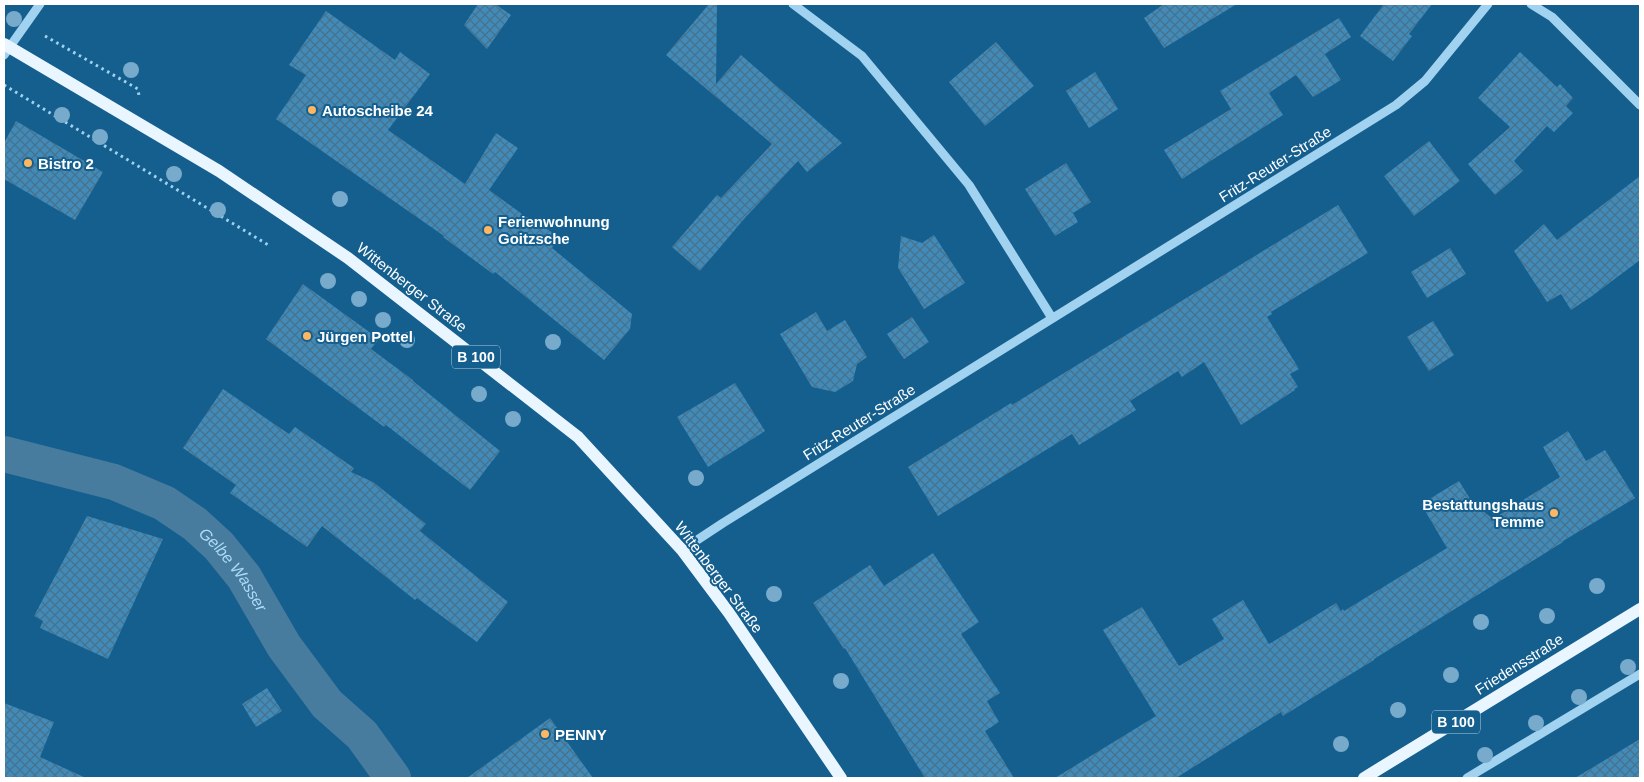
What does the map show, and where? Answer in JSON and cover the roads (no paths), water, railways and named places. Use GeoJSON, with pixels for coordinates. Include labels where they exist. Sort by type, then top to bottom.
{"type":"FeatureCollection","features":[{"type":"Feature","properties":{"kind":"main road","name":"Wittenberger Straße"},"geometry":{"type":"LineString","coordinates":[[5,48],[219,171],[348,258],[578,437],[682,550],[729,613],[841,778]]}},
{"type":"Feature","properties":{"kind":"main road","name":"Friedensstraße"},"geometry":{"type":"LineString","coordinates":[[1364,778],[1640,609]]}},
{"type":"Feature","properties":{"kind":"street"},"geometry":{"type":"LineString","coordinates":[[5,48],[40,4]]}},
{"type":"Feature","properties":{"kind":"street"},"geometry":{"type":"LineString","coordinates":[[793,4],[862,56],[963,178],[1052,318]]}},
{"type":"Feature","properties":{"kind":"street","name":"Fritz-Reuter-Straße"},"geometry":{"type":"LineString","coordinates":[[682,550],[1396,105],[1425,82],[1488,4]]}},
{"type":"Feature","properties":{"kind":"street"},"geometry":{"type":"LineString","coordinates":[[1531,4],[1552,17],[1640,105]]}},
{"type":"Feature","properties":{"kind":"street"},"geometry":{"type":"LineString","coordinates":[[1468,778],[1640,674]]}},
{"type":"Feature","properties":{"kind":"waterway","name":"Gelbe Wasser"},"geometry":{"type":"LineString","coordinates":[[4,454],[114,482],[164,503],[195,524],[219,546],[244,577],[284,646],[327,704],[362,735],[393,778]]}},
{"type":"Feature","properties":{"kind":"place","name":"Autoscheibe 24"},"geometry":{"type":"Point","coordinates":[312,110]}},
{"type":"Feature","properties":{"kind":"place","name":"Bistro 2"},"geometry":{"type":"Point","coordinates":[28,163]}},
{"type":"Feature","properties":{"kind":"place","name":"Ferienwohnung Goitzsche"},"geometry":{"type":"Point","coordinates":[488,230]}},
{"type":"Feature","properties":{"kind":"place","name":"Jürgen Pottel"},"geometry":{"type":"Point","coordinates":[307,336]}},
{"type":"Feature","properties":{"kind":"place","name":"Bestattungshaus Temme"},"geometry":{"type":"Point","coordinates":[1554,513]}},
{"type":"Feature","properties":{"kind":"place","name":"PENNY"},"geometry":{"type":"Point","coordinates":[545,734]}}]}
